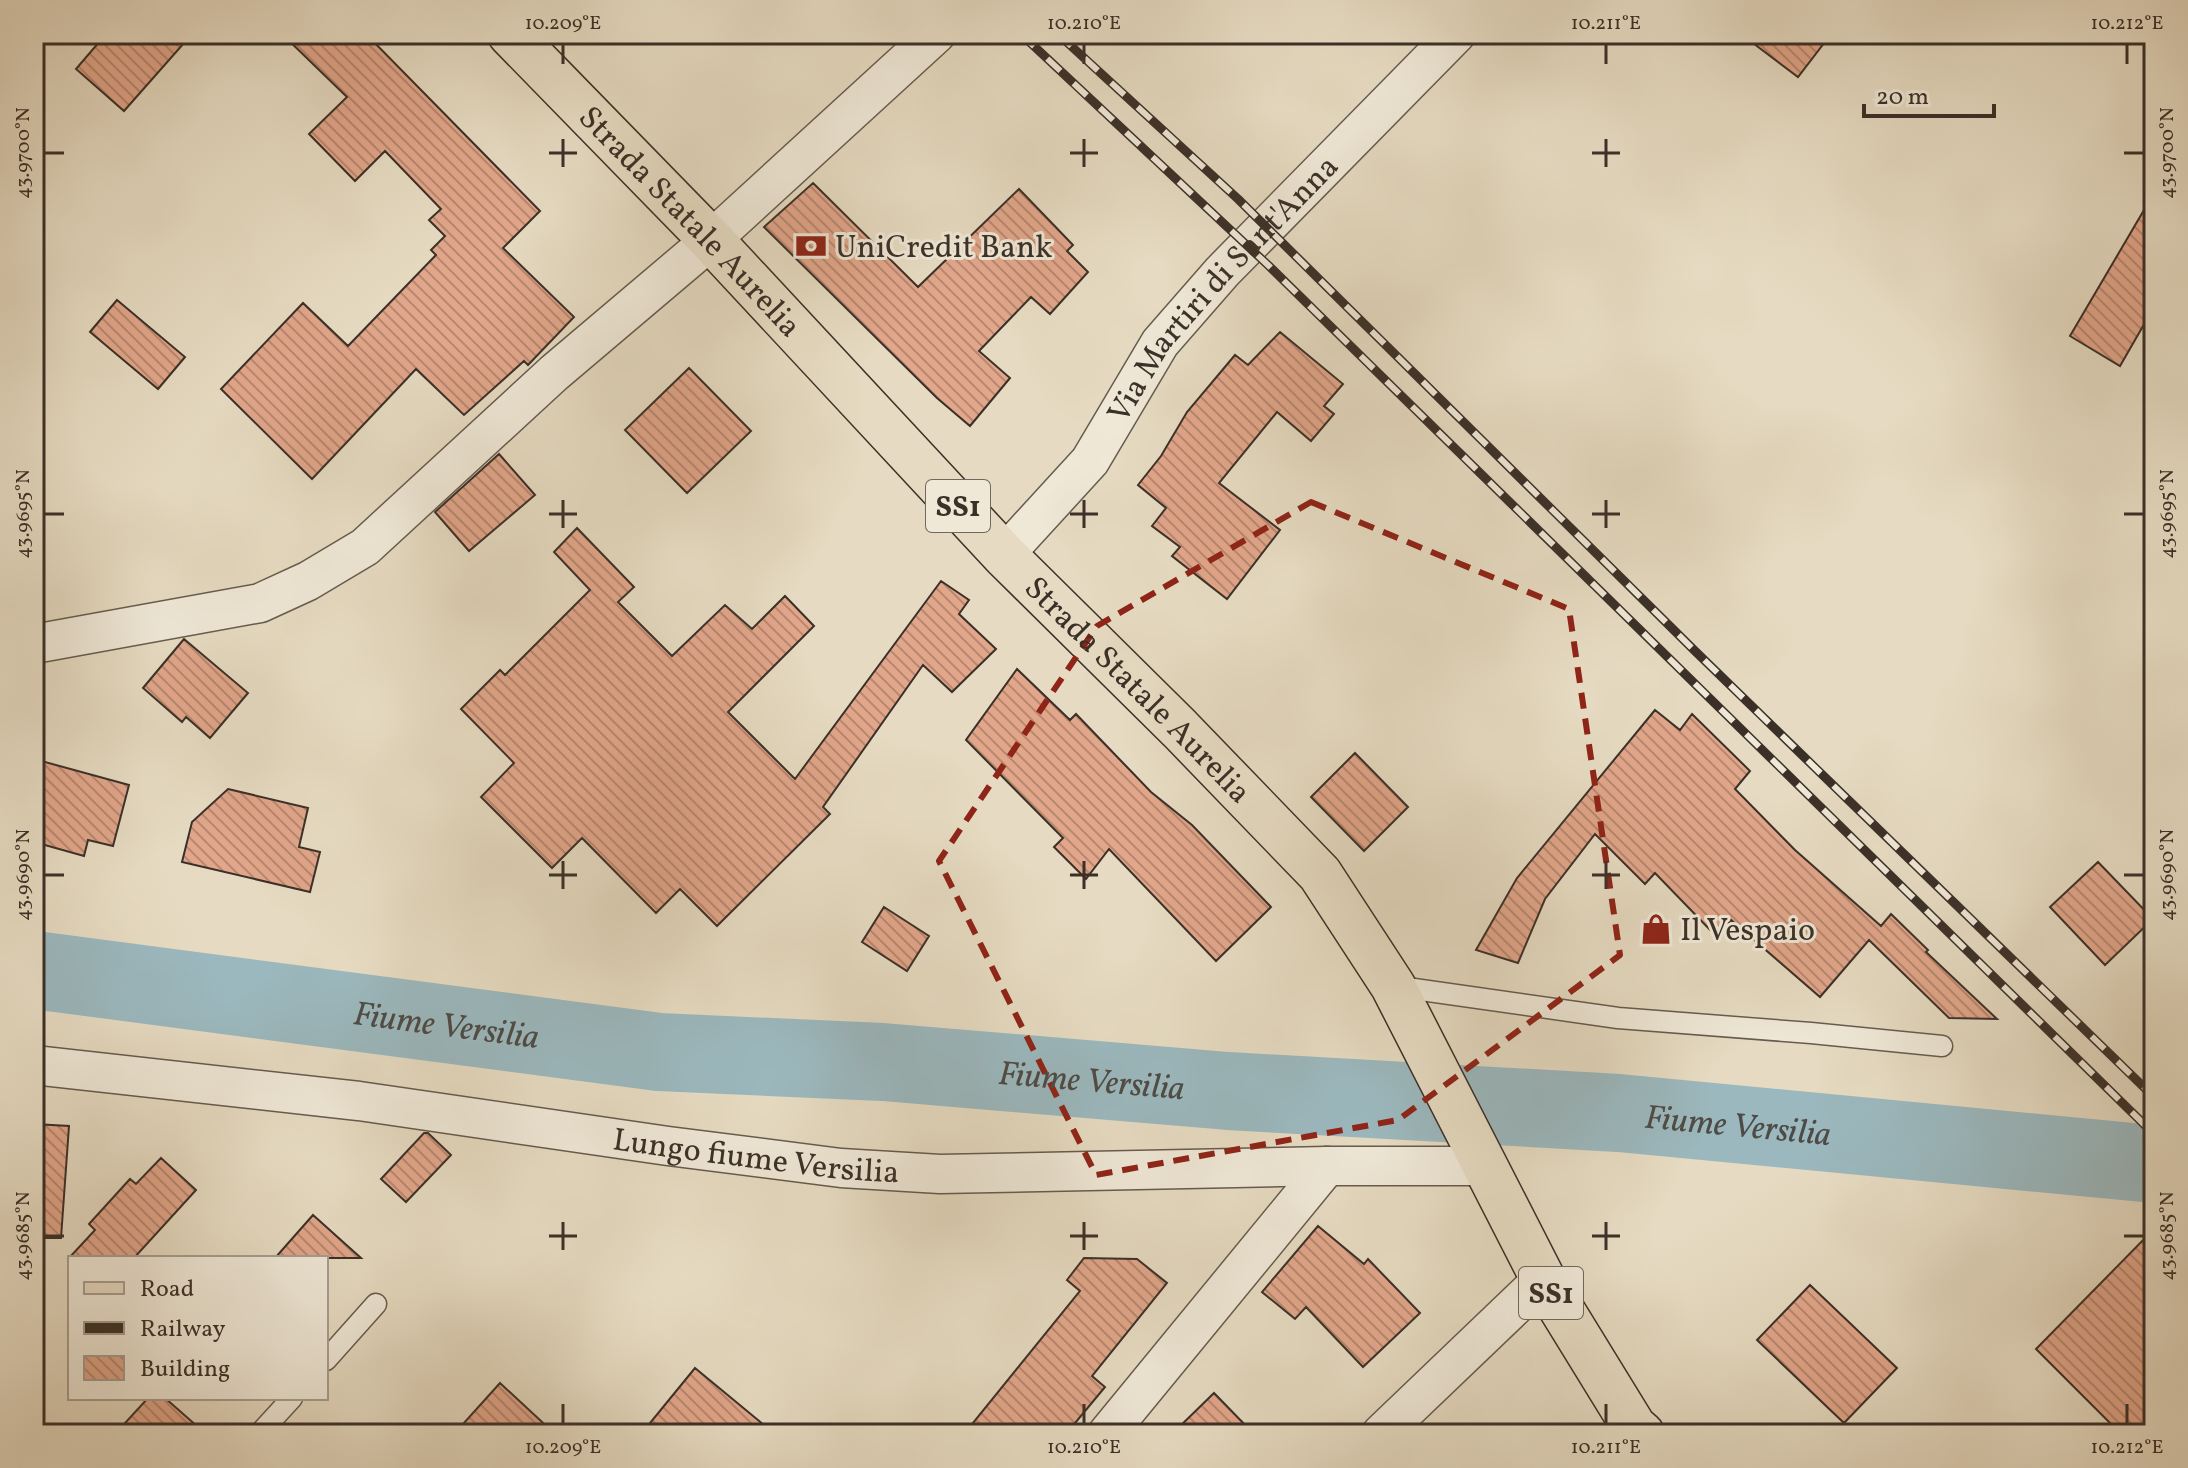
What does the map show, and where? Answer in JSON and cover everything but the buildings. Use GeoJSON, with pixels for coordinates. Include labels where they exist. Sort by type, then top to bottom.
{"type":"FeatureCollection","features":[{"type":"Feature","properties":{"kind":"main road","name":"Strada Statale Aurelia"},"geometry":{"type":"LineString","coordinates":[[510,34],[711,240],[1004,555],[1180,729],[1320,874],[1393,986],[1543,1279],[1634,1427],[1642,1434]]}},
{"type":"Feature","properties":{"kind":"street"},"geometry":{"type":"LineString","coordinates":[[34,644],[260,603],[308,581],[365,547],[554,373],[711,240],[936,34]]}},
{"type":"Feature","properties":{"kind":"street","name":"Via Martiri di Sant'Anna"},"geometry":{"type":"LineString","coordinates":[[1004,555],[1090,461],[1160,343],[1222,272],[1456,34]]}},
{"type":"Feature","properties":{"kind":"street","name":"Lungo fiume Versilia"},"geometry":{"type":"LineString","coordinates":[[34,1065],[359,1101],[841,1168],[940,1174],[1327,1166],[1479,1155]]}},
{"type":"Feature","properties":{"kind":"street"},"geometry":{"type":"LineString","coordinates":[[1107,1434],[1327,1166]]}},
{"type":"Feature","properties":{"kind":"street"},"geometry":{"type":"LineString","coordinates":[[1381,1434],[1543,1279]]}},
{"type":"Feature","properties":{"kind":"lane"},"geometry":{"type":"LineString","coordinates":[[1393,986],[1618,1018],[1942,1046]]}},
{"type":"Feature","properties":{"kind":"lane"},"geometry":{"type":"LineString","coordinates":[[328,1358],[376,1304]]}},
{"type":"Feature","properties":{"kind":"lane"},"geometry":{"type":"LineString","coordinates":[[259,1434],[290,1400]]}},
{"type":"Feature","properties":{"kind":"highlighted area"},"geometry":{"type":"Polygon","coordinates":[[[1311,502],[1569,609],[1620,955],[1398,1120],[1096,1175],[939,861],[1097,626],[1311,502]]]}},
{"type":"Feature","properties":{"kind":"waterway","name":"Fiume Versilia"},"geometry":{"type":"LineString","coordinates":[[34,970],[659,1052],[883,1062],[1228,1091],[1619,1113],[2154,1164]]}},
{"type":"Feature","properties":{"kind":"railway"},"geometry":{"type":"LineString","coordinates":[[1021,34],[1269,266],[2154,1134]]}},
{"type":"Feature","properties":{"kind":"railway"},"geometry":{"type":"LineString","coordinates":[[1058,34],[1238,199],[1695,651],[2154,1097]]}},
{"type":"Feature","properties":{"kind":"place","name":"UniCredit Bank"},"geometry":{"type":"Point","coordinates":[811,246]}},
{"type":"Feature","properties":{"kind":"place","name":"Il Vespaio"},"geometry":{"type":"Point","coordinates":[1656,929]}}]}
